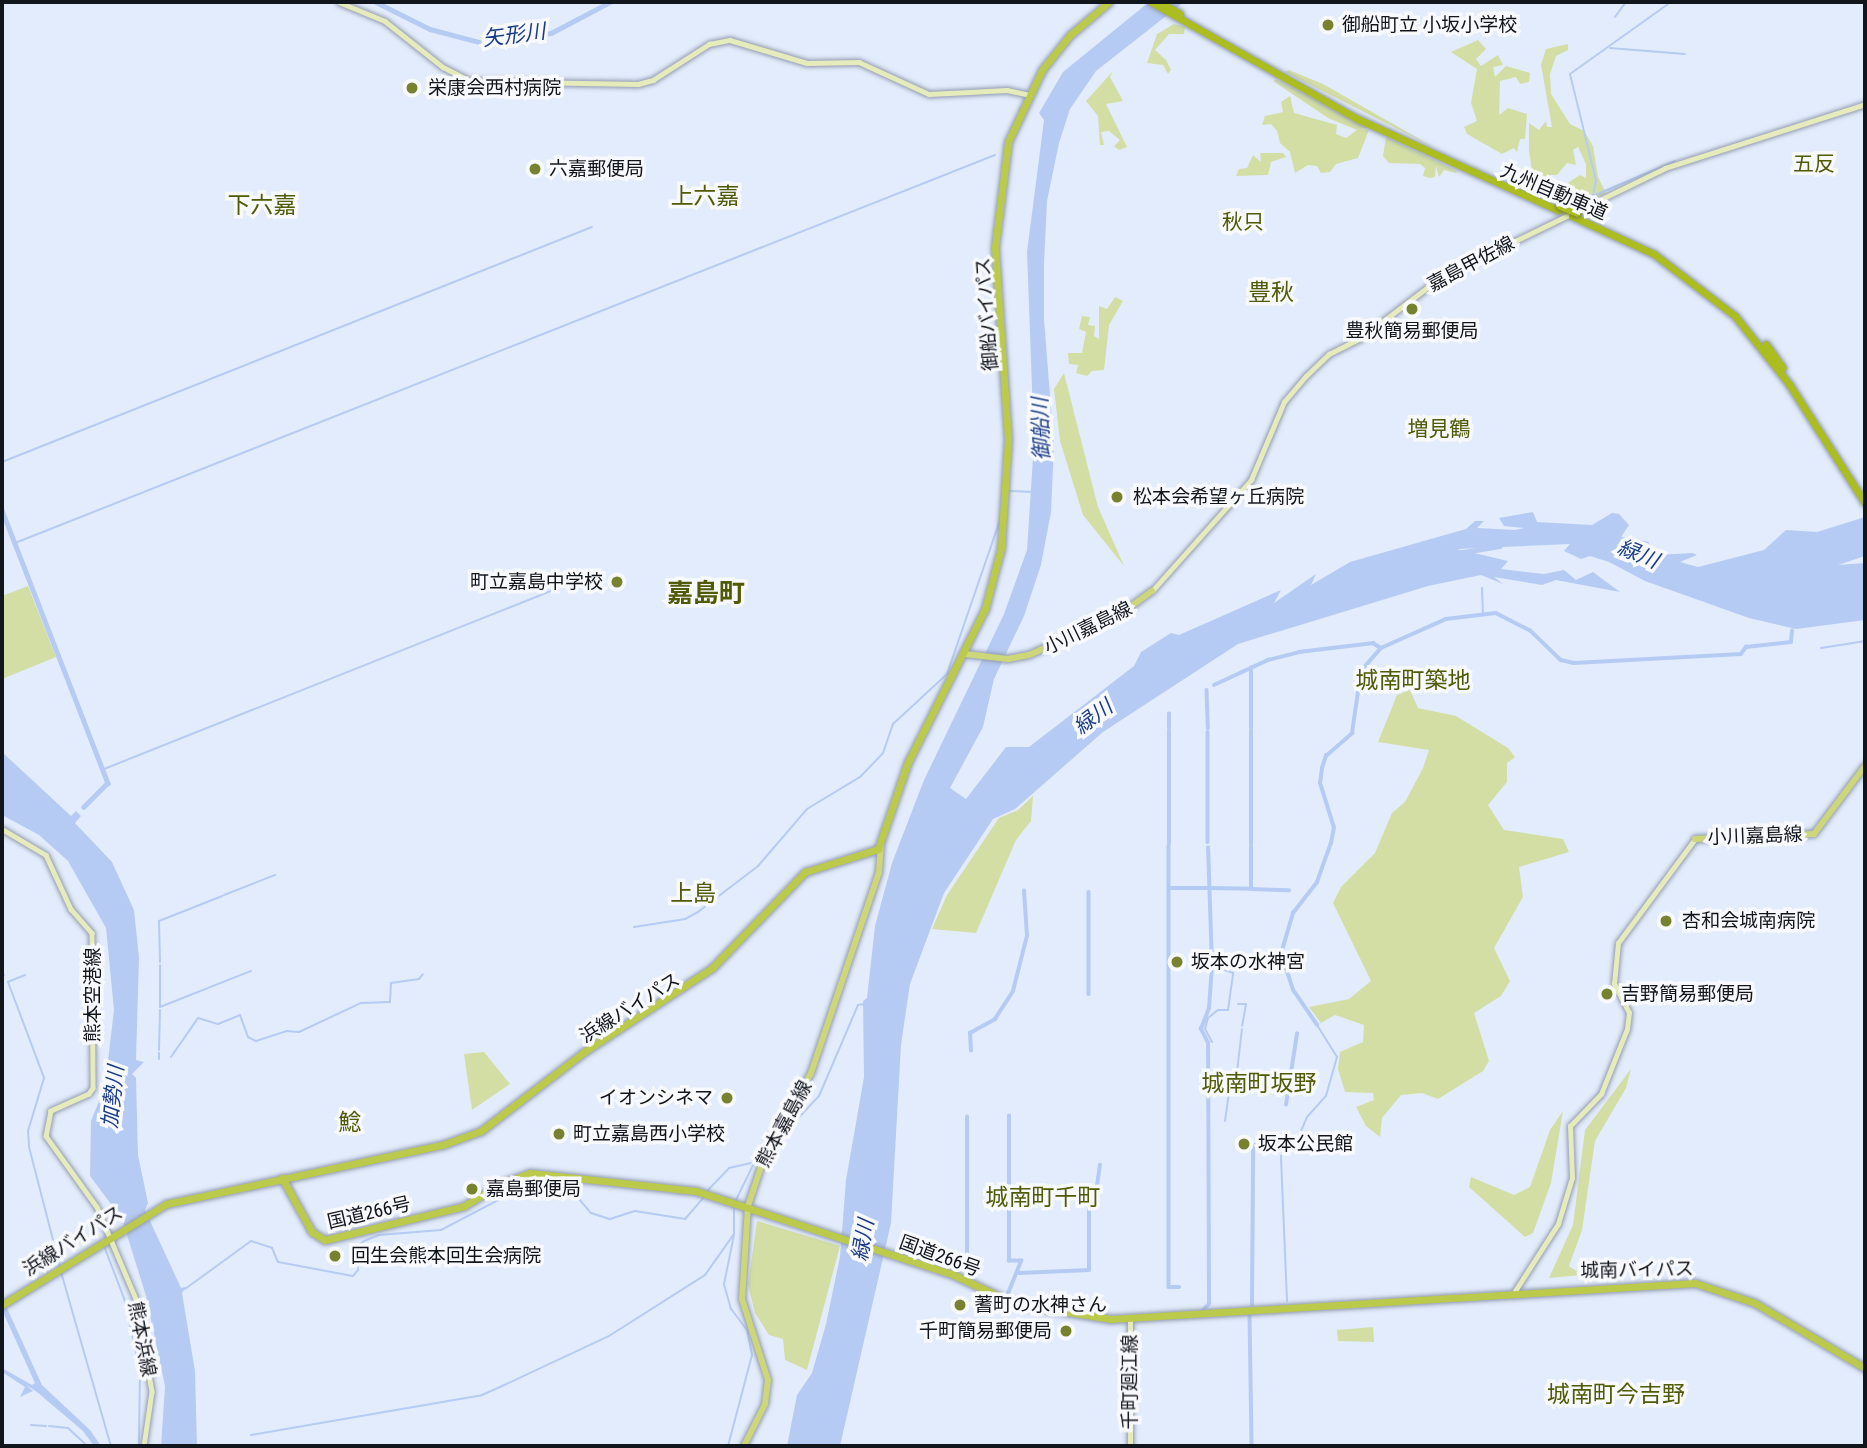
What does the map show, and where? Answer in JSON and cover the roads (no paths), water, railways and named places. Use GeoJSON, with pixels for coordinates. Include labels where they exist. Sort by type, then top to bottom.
{"type":"FeatureCollection","features":[{"type":"Feature","properties":{"kind":"highway","name":"御船バイパス"},"geometry":{"type":"LineString","coordinates":[[970,656],[991,592],[1004,531],[1007,439],[996,300],[996,227],[1004,160],[1029,94],[1056,51],[1109,2]]}},
{"type":"Feature","properties":{"kind":"highway","name":"御船バイパス"},"geometry":{"type":"LineString","coordinates":[[1029,94],[1066,46],[1115,2]]}},
{"type":"Feature","properties":{"kind":"highway","name":"九州自動車道"},"geometry":{"type":"LineString","coordinates":[[1150,2],[1160,5],[1358,119],[1575,215],[1654,254],[1717,299],[1763,348],[1865,495]]}},
{"type":"Feature","properties":{"kind":"highway","name":"九州自動車道"},"geometry":{"type":"LineString","coordinates":[[1844,465],[1865,503]]}},
{"type":"Feature","properties":{"kind":"highway"},"geometry":{"type":"LineString","coordinates":[[882,847],[908,762],[970,656]]}},
{"type":"Feature","properties":{"kind":"highway","name":"浜線バイパス"},"geometry":{"type":"LineString","coordinates":[[3,1304],[165,1205],[451,1146],[479,1135],[594,1048],[714,973],[806,875],[871,858],[882,847]]}},
{"type":"Feature","properties":{"kind":"highway","name":"国道266号"},"geometry":{"type":"LineString","coordinates":[[282,1179],[312,1232],[325,1240],[464,1206],[500,1184],[530,1173],[696,1191],[923,1265],[1013,1303],[1086,1316],[1130,1318],[1515,1291]]}},
{"type":"Feature","properties":{"kind":"highway","name":"城南バイパス"},"geometry":{"type":"LineString","coordinates":[[1515,1291],[1667,1281],[1713,1286],[1755,1303],[1865,1368]]}},
{"type":"Feature","properties":{"kind":"main road"},"geometry":{"type":"LineString","coordinates":[[339,2],[385,21],[460,78],[486,83],[635,85],[653,80],[709,44],[730,40],[807,63],[859,62],[929,94],[994,90],[1029,94]]}},
{"type":"Feature","properties":{"kind":"main road","name":"嘉島甲佐線"},"geometry":{"type":"LineString","coordinates":[[1152,591],[1251,480],[1284,402],[1306,376],[1329,354],[1361,338],[1441,277],[1665,168],[1865,104]]}},
{"type":"Feature","properties":{"kind":"main road","name":"小川嘉島線"},"geometry":{"type":"LineString","coordinates":[[970,656],[1015,657],[1119,615],[1152,591]]}},
{"type":"Feature","properties":{"kind":"main road","name":"小川嘉島線"},"geometry":{"type":"LineString","coordinates":[[1695,839],[1814,834],[1865,766]]}},
{"type":"Feature","properties":{"kind":"main road","name":"熊本空港線"},"geometry":{"type":"LineString","coordinates":[[2,829],[46,855],[71,909],[92,933],[92,1091],[54,1108],[46,1129],[48,1142],[85,1188],[111,1236]]}},
{"type":"Feature","properties":{"kind":"main road"},"geometry":{"type":"LineString","coordinates":[[1515,1291],[1550,1240],[1566,1200],[1572,1178],[1570,1126],[1601,1094],[1625,1037],[1629,1013],[1614,984],[1618,943],[1695,839]]}},
{"type":"Feature","properties":{"kind":"main road","name":"熊本嘉島線"},"geometry":{"type":"LineString","coordinates":[[744,1446],[762,1412],[768,1380],[742,1298],[751,1208],[764,1158],[811,1073],[875,884],[882,847]]}},
{"type":"Feature","properties":{"kind":"main road","name":"熊本浜線"},"geometry":{"type":"LineString","coordinates":[[111,1236],[136,1299],[151,1381],[144,1446]]}},
{"type":"Feature","properties":{"kind":"main road","name":"千町廻江線"},"geometry":{"type":"LineString","coordinates":[[1130,1318],[1130,1446]]}},
{"type":"Feature","properties":{"kind":"water","name":"御船川"},"geometry":{"type":"Polygon","coordinates":[[[1149,2],[1184,2],[1096,71],[1070,109],[1059,143],[1047,201],[1044,264],[1044,319],[1054,446],[1051,512],[1041,565],[1024,616],[994,679],[983,727],[950,788],[966,799],[1006,747],[1029,747],[1134,666],[1141,652],[1171,633],[1179,635],[1281,590],[1274,603],[1316,574],[1311,585],[1350,562],[1466,529],[1475,521],[1484,521],[1477,528],[1515,530],[1524,528],[1504,526],[1499,518],[1533,512],[1537,522],[1592,525],[1612,513],[1619,514],[1629,525],[1621,537],[1649,542],[1648,552],[1656,555],[1692,553],[1697,555],[1680,562],[1698,567],[1764,550],[1786,530],[1817,532],[1865,517],[1865,556],[1838,565],[1865,563],[1865,620],[1796,629],[1749,618],[1645,581],[1609,562],[1590,556],[1581,559],[1564,551],[1570,544],[1457,549],[1508,561],[1501,569],[1544,574],[1564,570],[1576,580],[1593,572],[1620,592],[1556,580],[1542,585],[1494,577],[1503,584],[1481,575],[1428,586],[1238,644],[1103,732],[1015,809],[993,819],[944,893],[910,984],[901,1045],[891,1223],[840,1446],[787,1446],[797,1395],[812,1373],[826,1324],[840,1257],[846,1180],[864,1077],[863,1001],[867,998],[875,926],[892,863],[924,780],[1004,614],[1027,550],[1034,442],[1027,252],[1044,120],[1039,113],[1063,72],[1149,2]]]}},
{"type":"Feature","properties":{"kind":"water","name":"加勢川"},"geometry":{"type":"Polygon","coordinates":[[[2,752],[71,816],[76,811],[81,816],[75,823],[112,862],[134,910],[139,958],[136,1060],[144,1062],[132,1074],[136,1078],[138,1155],[148,1203],[145,1210],[181,1288],[186,1287],[182,1293],[195,1371],[197,1446],[161,1446],[165,1386],[146,1296],[122,1219],[90,1176],[91,1121],[105,1086],[114,1010],[106,928],[68,861],[39,835],[2,815],[2,752]]]}},
{"type":"Feature","properties":{"kind":"water"},"geometry":{"type":"Polygon","coordinates":[[[2,1297],[42,1385],[90,1430],[101,1446],[94,1446],[83,1431],[26,1385],[33,1391],[20,1397],[25,1387],[2,1372],[2,1368],[32,1385],[35,1383],[2,1310],[2,1297]]]}},
{"type":"Feature","properties":{"kind":"waterway","name":"矢形川"},"geometry":{"type":"LineString","coordinates":[[376,2],[430,29],[483,43],[551,33],[610,2]]}},
{"type":"Feature","properties":{"kind":"waterway"},"geometry":{"type":"LineString","coordinates":[[1615,17],[1626,2]]}},
{"type":"Feature","properties":{"kind":"waterway"},"geometry":{"type":"LineString","coordinates":[[1573,206],[1593,196],[1596,180],[1570,74],[1671,2]]}},
{"type":"Feature","properties":{"kind":"waterway"},"geometry":{"type":"LineString","coordinates":[[1610,48],[1685,54]]}},
{"type":"Feature","properties":{"kind":"waterway"},"geometry":{"type":"LineString","coordinates":[[15,543],[995,155]]}},
{"type":"Feature","properties":{"kind":"waterway"},"geometry":{"type":"LineString","coordinates":[[1595,195],[1675,161]]}},
{"type":"Feature","properties":{"kind":"waterway"},"geometry":{"type":"LineString","coordinates":[[2,462],[592,227]]}},
{"type":"Feature","properties":{"kind":"waterway"},"geometry":{"type":"LineString","coordinates":[[1008,491],[1034,492]]}},
{"type":"Feature","properties":{"kind":"waterway"},"geometry":{"type":"LineString","coordinates":[[2,510],[108,783],[84,807]]}},
{"type":"Feature","properties":{"kind":"waterway"},"geometry":{"type":"LineString","coordinates":[[634,927],[685,919],[698,912],[758,866],[807,809],[860,777],[883,753],[893,724],[947,674],[1000,520]]}},
{"type":"Feature","properties":{"kind":"waterway","name":"緑川"},"geometry":{"type":"LineString","coordinates":[[1463,552],[1500,546]]}},
{"type":"Feature","properties":{"kind":"waterway"},"geometry":{"type":"LineString","coordinates":[[104,769],[571,583]]}},
{"type":"Feature","properties":{"kind":"waterway"},"geometry":{"type":"LineString","coordinates":[[1482,588],[1483,615]]}},
{"type":"Feature","properties":{"kind":"waterway"},"geometry":{"type":"LineString","coordinates":[[1317,1025],[1293,990],[1281,954],[1293,913],[1317,882],[1331,843],[1334,828],[1320,783],[1322,768],[1326,756],[1352,733],[1361,671],[1381,648],[1446,619],[1496,613],[1530,630],[1561,660],[1574,663],[1741,654],[1746,647],[1791,642],[1792,631]]}},
{"type":"Feature","properties":{"kind":"waterway"},"geometry":{"type":"LineString","coordinates":[[1821,648],[1865,641]]}},
{"type":"Feature","properties":{"kind":"waterway"},"geometry":{"type":"LineString","coordinates":[[1214,685],[1268,660],[1299,652],[1373,643],[1381,648]]}},
{"type":"Feature","properties":{"kind":"waterway"},"geometry":{"type":"LineString","coordinates":[[1251,668],[1251,728]]}},
{"type":"Feature","properties":{"kind":"waterway"},"geometry":{"type":"LineString","coordinates":[[1207,690],[1208,728]]}},
{"type":"Feature","properties":{"kind":"waterway"},"geometry":{"type":"LineString","coordinates":[[1169,714],[1169,728]]}},
{"type":"Feature","properties":{"kind":"waterway"},"geometry":{"type":"LineString","coordinates":[[1169,731],[1169,844]]}},
{"type":"Feature","properties":{"kind":"waterway"},"geometry":{"type":"LineString","coordinates":[[1251,731],[1251,844]]}},
{"type":"Feature","properties":{"kind":"waterway"},"geometry":{"type":"LineString","coordinates":[[1208,732],[1208,842]]}},
{"type":"Feature","properties":{"kind":"waterway"},"geometry":{"type":"LineString","coordinates":[[1169,846],[1169,888],[1208,888]]}},
{"type":"Feature","properties":{"kind":"waterway"},"geometry":{"type":"LineString","coordinates":[[1212,888],[1251,889],[1251,847]]}},
{"type":"Feature","properties":{"kind":"waterway"},"geometry":{"type":"LineString","coordinates":[[1204,1309],[1209,1304],[1208,1043],[1201,1029],[1209,1008],[1212,966],[1208,848]]}},
{"type":"Feature","properties":{"kind":"waterway"},"geometry":{"type":"LineString","coordinates":[[224,895],[275,875]]}},
{"type":"Feature","properties":{"kind":"waterway"},"geometry":{"type":"LineString","coordinates":[[1169,888],[1169,1287],[1179,1287]]}},
{"type":"Feature","properties":{"kind":"waterway"},"geometry":{"type":"LineString","coordinates":[[1251,889],[1289,890]]}},
{"type":"Feature","properties":{"kind":"waterway"},"geometry":{"type":"LineString","coordinates":[[971,1051],[970,1033],[995,1019],[1013,991],[1027,936],[1024,891]]}},
{"type":"Feature","properties":{"kind":"waterway"},"geometry":{"type":"LineString","coordinates":[[1089,892],[1089,994]]}},
{"type":"Feature","properties":{"kind":"waterway"},"geometry":{"type":"LineString","coordinates":[[160,962],[159,921],[222,896]]}},
{"type":"Feature","properties":{"kind":"waterway"},"geometry":{"type":"LineString","coordinates":[[160,965],[160,1007],[251,971]]}},
{"type":"Feature","properties":{"kind":"waterway"},"geometry":{"type":"LineString","coordinates":[[1212,1042],[1205,1029],[1208,1018],[1218,1010],[1228,1010],[1233,973],[1222,969]]}},
{"type":"Feature","properties":{"kind":"waterway"},"geometry":{"type":"LineString","coordinates":[[171,1057],[198,1018],[218,1024],[240,1015],[248,1037],[256,1041],[286,1031],[299,1032],[361,1003],[390,1002],[391,983],[419,979],[423,974]]}},
{"type":"Feature","properties":{"kind":"waterway"},"geometry":{"type":"LineString","coordinates":[[25,975],[8,982],[44,1078],[28,1131],[29,1147],[60,1267]]}},
{"type":"Feature","properties":{"kind":"waterway"},"geometry":{"type":"LineString","coordinates":[[777,1141],[819,1096],[858,1005],[865,1004]]}},
{"type":"Feature","properties":{"kind":"waterway"},"geometry":{"type":"LineString","coordinates":[[1238,1004],[1246,1004],[1242,1026]]}},
{"type":"Feature","properties":{"kind":"waterway"},"geometry":{"type":"LineString","coordinates":[[159,1050],[160,1010]]}},
{"type":"Feature","properties":{"kind":"waterway"},"geometry":{"type":"LineString","coordinates":[[1287,1301],[1281,1156],[1296,1143],[1307,1117],[1326,1096],[1337,1057],[1317,1025]]}},
{"type":"Feature","properties":{"kind":"waterway"},"geometry":{"type":"LineString","coordinates":[[1225,1121],[1231,1079],[1236,1080],[1242,1029]]}},
{"type":"Feature","properties":{"kind":"waterway"},"geometry":{"type":"LineString","coordinates":[[1286,1105],[1297,1034]]}},
{"type":"Feature","properties":{"kind":"waterway"},"geometry":{"type":"LineString","coordinates":[[159,1053],[159,1059]]}},
{"type":"Feature","properties":{"kind":"waterway"},"geometry":{"type":"LineString","coordinates":[[1007,1296],[1021,1261],[1009,1261],[1009,1116]]}},
{"type":"Feature","properties":{"kind":"waterway"},"geometry":{"type":"LineString","coordinates":[[941,1261],[967,1260],[967,1117]]}},
{"type":"Feature","properties":{"kind":"waterway"},"geometry":{"type":"LineString","coordinates":[[1252,1305],[1253,1147],[1261,1140]]}},
{"type":"Feature","properties":{"kind":"waterway"},"geometry":{"type":"LineString","coordinates":[[708,1190],[729,1168],[754,1162],[761,1146],[768,1143]]}},
{"type":"Feature","properties":{"kind":"waterway"},"geometry":{"type":"LineString","coordinates":[[735,1202],[754,1163]]}},
{"type":"Feature","properties":{"kind":"waterway"},"geometry":{"type":"LineString","coordinates":[[1019,1273],[1089,1270],[1089,1193],[1096,1193],[1100,1165]]}},
{"type":"Feature","properties":{"kind":"waterway"},"geometry":{"type":"LineString","coordinates":[[185,1289],[251,1241],[272,1248],[278,1262],[353,1276],[358,1270],[356,1247],[364,1241],[379,1235],[441,1230],[521,1188],[569,1187],[591,1213],[610,1219],[635,1211],[685,1219],[703,1198]]}},
{"type":"Feature","properties":{"kind":"waterway"},"geometry":{"type":"LineString","coordinates":[[251,1435],[482,1395],[609,1336],[705,1275],[734,1234],[734,1207]]}},
{"type":"Feature","properties":{"kind":"waterway"},"geometry":{"type":"LineString","coordinates":[[728,1446],[752,1355],[747,1330],[731,1309],[724,1284],[734,1235]]}},
{"type":"Feature","properties":{"kind":"waterway"},"geometry":{"type":"LineString","coordinates":[[104,1246],[124,1298],[140,1371],[139,1446]]}},
{"type":"Feature","properties":{"kind":"waterway"},"geometry":{"type":"LineString","coordinates":[[61,1272],[111,1446]]}},
{"type":"Feature","properties":{"kind":"waterway"},"geometry":{"type":"LineString","coordinates":[[1250,1315],[1252,1446]]}},
{"type":"Feature","properties":{"kind":"waterway"},"geometry":{"type":"LineString","coordinates":[[31,1425],[46,1426]]}},
{"type":"Feature","properties":{"kind":"waterway"},"geometry":{"type":"LineString","coordinates":[[49,1426],[68,1428],[87,1446]]}},
{"type":"Feature","properties":{"kind":"place","name":"御船町立 小坂小学校"},"geometry":{"type":"Point","coordinates":[1328,25]}},
{"type":"Feature","properties":{"kind":"place","name":"栄康会西村病院"},"geometry":{"type":"Point","coordinates":[412,88]}},
{"type":"Feature","properties":{"kind":"place","name":"六嘉郵便局"},"geometry":{"type":"Point","coordinates":[535,169]}},
{"type":"Feature","properties":{"kind":"place","name":"豊秋簡易郵便局"},"geometry":{"type":"Point","coordinates":[1412,309]}},
{"type":"Feature","properties":{"kind":"place","name":"松本会希望ヶ丘病院"},"geometry":{"type":"Point","coordinates":[1117,497]}},
{"type":"Feature","properties":{"kind":"place","name":"町立嘉島中学校"},"geometry":{"type":"Point","coordinates":[617,582]}},
{"type":"Feature","properties":{"kind":"place","name":"杏和会城南病院"},"geometry":{"type":"Point","coordinates":[1666,921]}},
{"type":"Feature","properties":{"kind":"place","name":"坂本の水神宮"},"geometry":{"type":"Point","coordinates":[1177,962]}},
{"type":"Feature","properties":{"kind":"place","name":"吉野簡易郵便局"},"geometry":{"type":"Point","coordinates":[1607,994]}},
{"type":"Feature","properties":{"kind":"place","name":"イオンシネマ"},"geometry":{"type":"Point","coordinates":[727,1098]}},
{"type":"Feature","properties":{"kind":"place","name":"町立嘉島西小学校"},"geometry":{"type":"Point","coordinates":[559,1134]}},
{"type":"Feature","properties":{"kind":"place","name":"坂本公民館"},"geometry":{"type":"Point","coordinates":[1244,1144]}},
{"type":"Feature","properties":{"kind":"place","name":"嘉島郵便局"},"geometry":{"type":"Point","coordinates":[472,1189]}},
{"type":"Feature","properties":{"kind":"place","name":"回生会熊本回生会病院"},"geometry":{"type":"Point","coordinates":[335,1256]}},
{"type":"Feature","properties":{"kind":"place","name":"蓍町の水神さん"},"geometry":{"type":"Point","coordinates":[960,1305]}},
{"type":"Feature","properties":{"kind":"place","name":"千町簡易郵便局"},"geometry":{"type":"Point","coordinates":[1066,1331]}},
{"type":"Feature","properties":{"kind":"district","name":"五反"},"geometry":{"type":"Point","coordinates":[1814,164]}},
{"type":"Feature","properties":{"kind":"district","name":"上六嘉"},"geometry":{"type":"Point","coordinates":[705,197]}},
{"type":"Feature","properties":{"kind":"district","name":"下六嘉"},"geometry":{"type":"Point","coordinates":[262,206]}},
{"type":"Feature","properties":{"kind":"district","name":"秋只"},"geometry":{"type":"Point","coordinates":[1243,222]}},
{"type":"Feature","properties":{"kind":"district","name":"豊秋"},"geometry":{"type":"Point","coordinates":[1271,293]}},
{"type":"Feature","properties":{"kind":"district","name":"増見鶴"},"geometry":{"type":"Point","coordinates":[1439,429]}},
{"type":"Feature","properties":{"kind":"district","name":"嘉島町"},"geometry":{"type":"Point","coordinates":[706,594]}},
{"type":"Feature","properties":{"kind":"district","name":"城南町築地"},"geometry":{"type":"Point","coordinates":[1413,681]}},
{"type":"Feature","properties":{"kind":"district","name":"上島"},"geometry":{"type":"Point","coordinates":[693,894]}},
{"type":"Feature","properties":{"kind":"district","name":"城南町坂野"},"geometry":{"type":"Point","coordinates":[1259,1084]}},
{"type":"Feature","properties":{"kind":"district","name":"鯰"},"geometry":{"type":"Point","coordinates":[350,1123]}},
{"type":"Feature","properties":{"kind":"district","name":"城南町千町"},"geometry":{"type":"Point","coordinates":[1043,1198]}},
{"type":"Feature","properties":{"kind":"district","name":"城南町今吉野"},"geometry":{"type":"Point","coordinates":[1616,1395]}}]}
